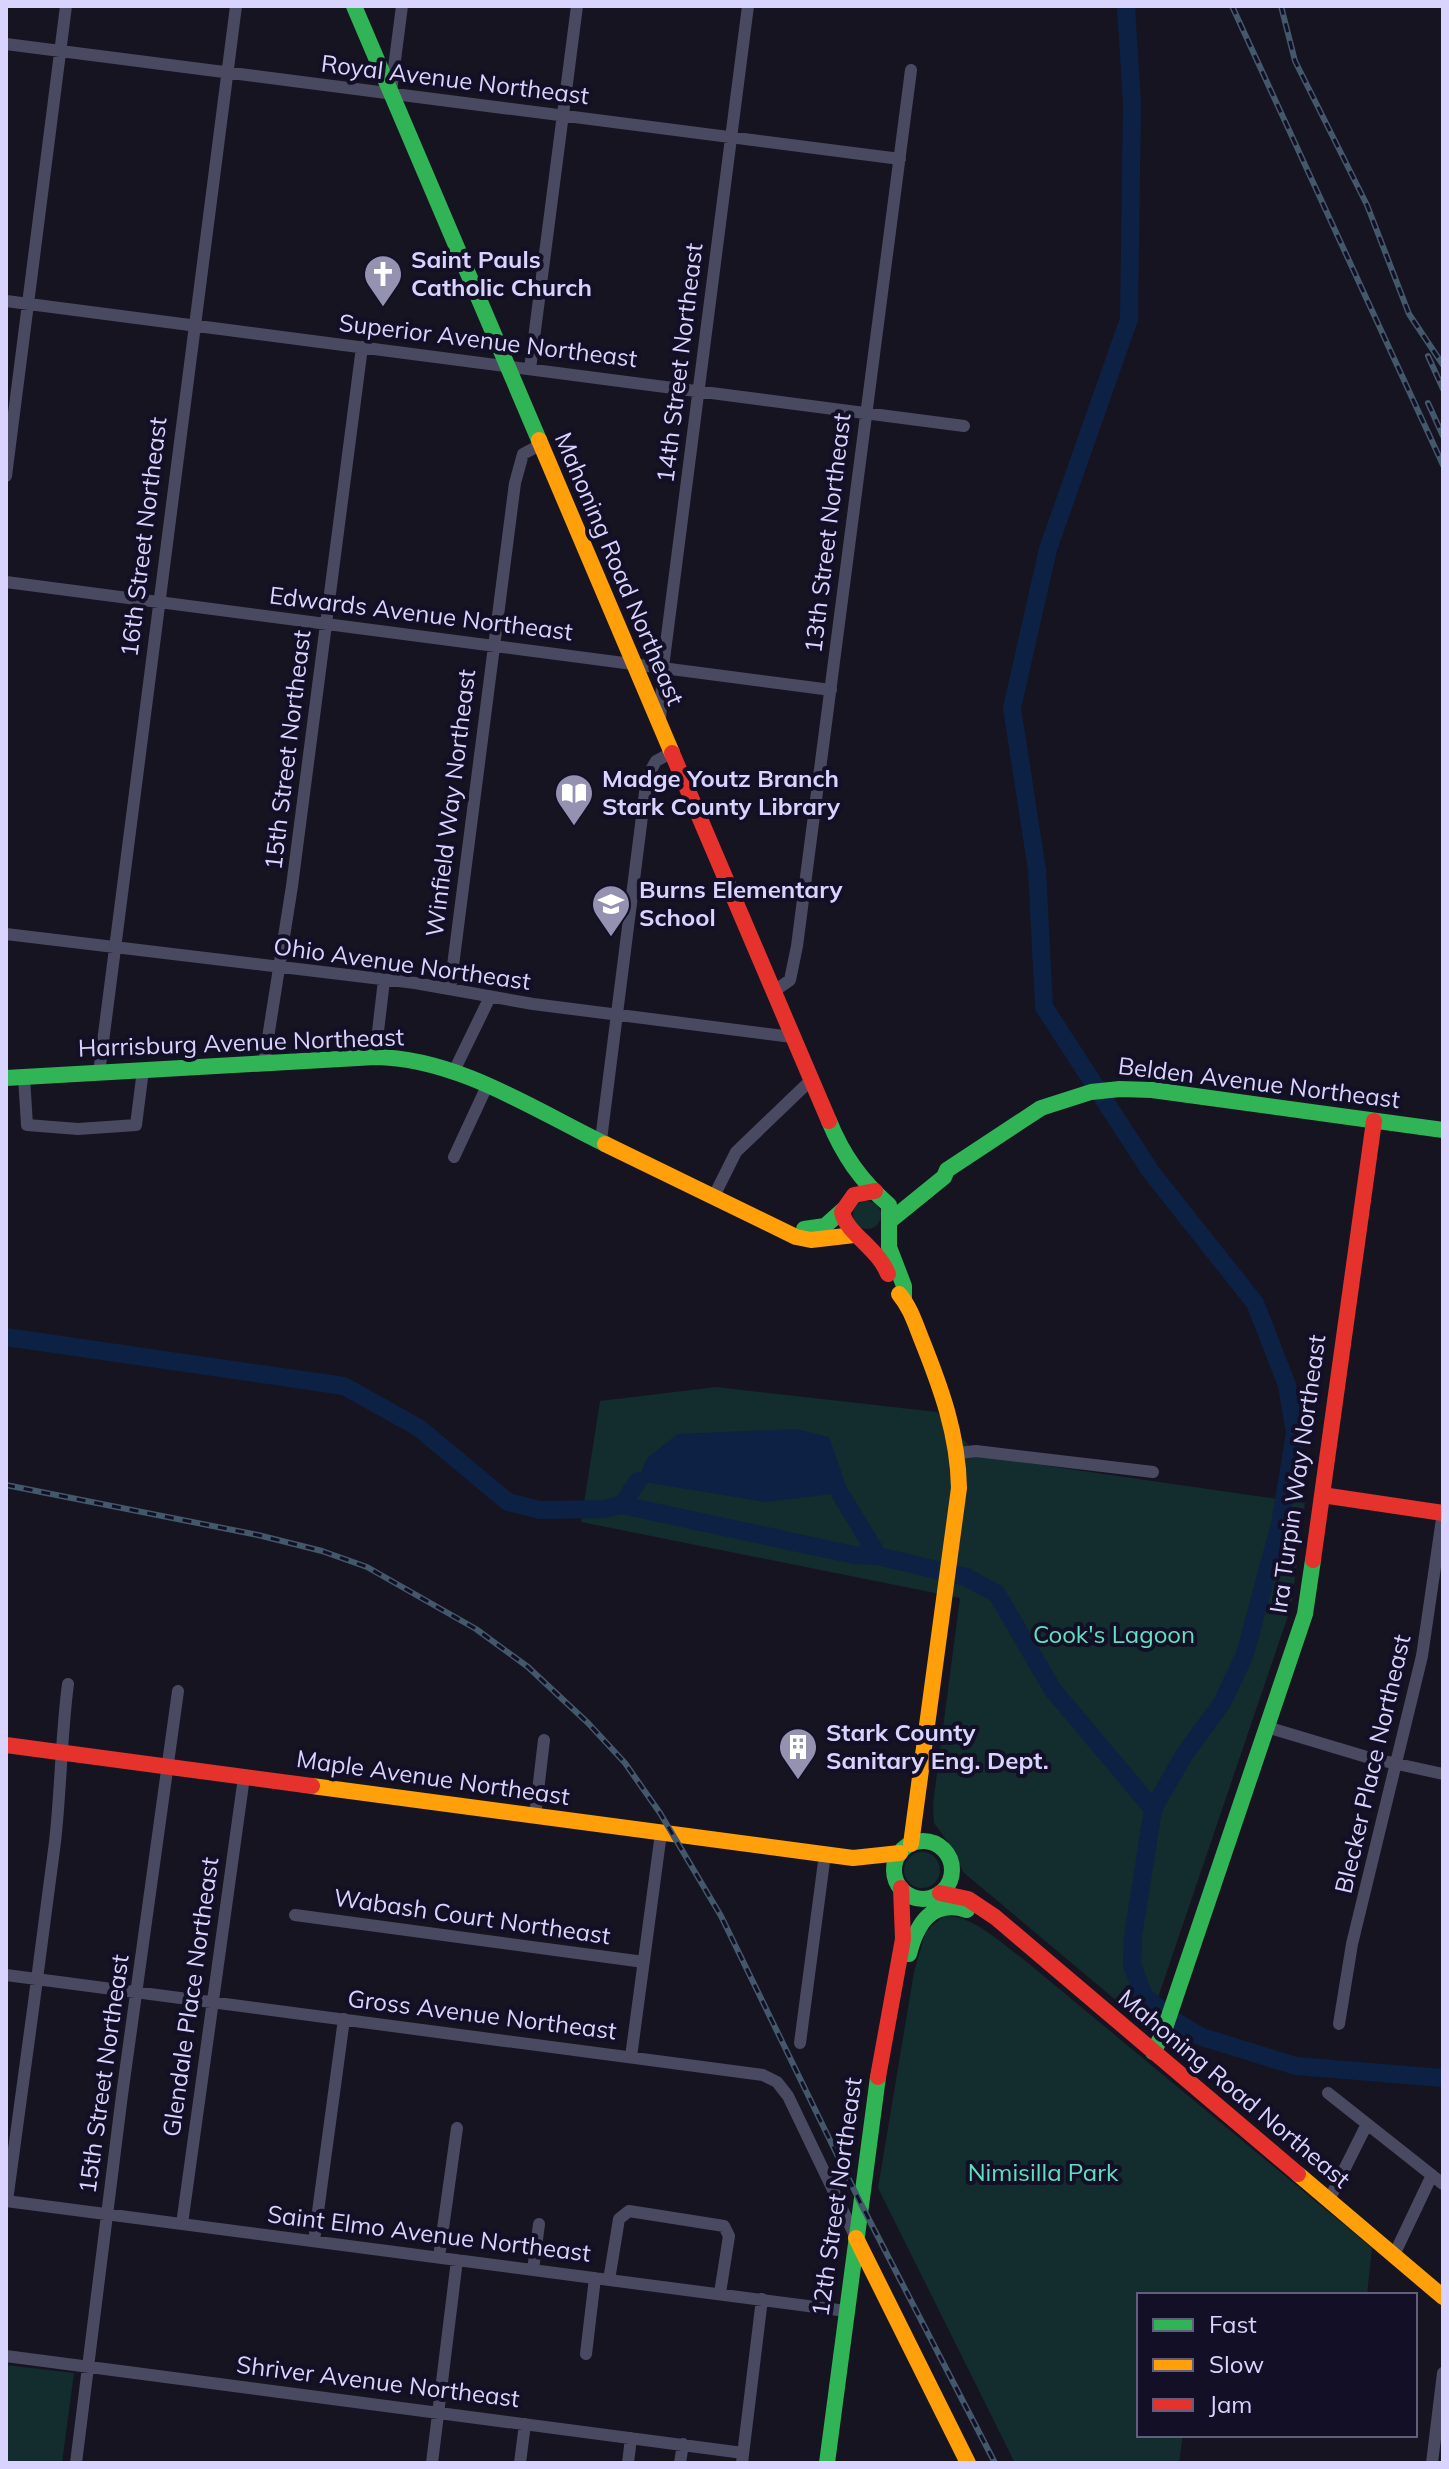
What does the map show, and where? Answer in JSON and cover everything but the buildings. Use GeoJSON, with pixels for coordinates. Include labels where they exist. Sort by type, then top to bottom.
{"type":"FeatureCollection","features":[{"type":"Feature","properties":{"kind":"main road","name":"Mahoning Road Northeast"},"geometry":{"type":"LineString","coordinates":[[354,6],[841,1150],[848,1156],[861,1181],[878,1193]]}},
{"type":"Feature","properties":{"kind":"main road","name":"Harrisburg Avenue Northeast"},"geometry":{"type":"LineString","coordinates":[[6,1078],[375,1057],[415,1060],[454,1071],[779,1225],[816,1229],[827,1225],[844,1209]]}},
{"type":"Feature","properties":{"kind":"main road","name":"Belden Avenue Northeast"},"geometry":{"type":"LineString","coordinates":[[890,1223],[901,1209],[944,1177],[947,1170],[1028,1112],[1078,1092],[1122,1088],[1443,1130]]}},
{"type":"Feature","properties":{"kind":"main road","name":"Ira Turpin Way Northeast"},"geometry":{"type":"LineString","coordinates":[[1153,2052],[1163,2034],[1179,1988],[1305,1614],[1374,1121]]}},
{"type":"Feature","properties":{"kind":"main road","name":"Mahoning Road Northeast"},"geometry":{"type":"LineString","coordinates":[[841,1150],[839,1160],[847,1186],[844,1209]]}},
{"type":"Feature","properties":{"kind":"main road","name":"Belden Avenue Northeast"},"geometry":{"type":"LineString","coordinates":[[878,1193],[904,1194],[939,1170],[947,1170]]}},
{"type":"Feature","properties":{"kind":"main road"},"geometry":{"type":"LineString","coordinates":[[904,1299],[904,1286],[889,1247],[889,1205],[878,1193],[857,1192],[844,1209],[845,1223],[878,1254],[894,1288],[904,1299],[945,1394],[959,1453],[959,1497],[919,1798],[905,1849],[895,1863],[898,1883],[915,1897],[936,1895],[951,1872],[948,1856],[933,1843],[919,1798]]}},
{"type":"Feature","properties":{"kind":"main road"},"geometry":{"type":"LineString","coordinates":[[857,1236],[878,1236],[890,1223]]}},
{"type":"Feature","properties":{"kind":"main road","name":"Harrisburg Avenue Northeast"},"geometry":{"type":"LineString","coordinates":[[779,1225],[784,1231],[806,1240],[857,1236]]}},
{"type":"Feature","properties":{"kind":"main road"},"geometry":{"type":"LineString","coordinates":[[1322,1495],[1443,1513]]}},
{"type":"Feature","properties":{"kind":"main road","name":"Maple Avenue Northeast"},"geometry":{"type":"LineString","coordinates":[[6,1745],[853,1858],[881,1868],[898,1883]]}},
{"type":"Feature","properties":{"kind":"main road"},"geometry":{"type":"LineString","coordinates":[[905,1849],[933,1843]]}},
{"type":"Feature","properties":{"kind":"main road","name":"Maple Avenue Northeast"},"geometry":{"type":"LineString","coordinates":[[853,1858],[905,1849]]}},
{"type":"Feature","properties":{"kind":"main road","name":"Mahoning Road Northeast"},"geometry":{"type":"LineString","coordinates":[[951,1872],[981,1897],[995,1917]]}},
{"type":"Feature","properties":{"kind":"main road","name":"12th Street Northeast"},"geometry":{"type":"LineString","coordinates":[[827,2463],[887,2019],[903,1939],[898,1883]]}},
{"type":"Feature","properties":{"kind":"main road","name":"Mahoning Road Northeast"},"geometry":{"type":"LineString","coordinates":[[936,1895],[968,1899],[995,1917],[1441,2292]]}},
{"type":"Feature","properties":{"kind":"main road","name":"12th Street Northeast"},"geometry":{"type":"LineString","coordinates":[[903,1939],[920,1907],[936,1895]]}},
{"type":"Feature","properties":{"kind":"main road"},"geometry":{"type":"LineString","coordinates":[[887,2019],[899,2000],[915,1932],[934,1908],[948,1905],[964,1908],[1022,1950],[1034,1951]]}},
{"type":"Feature","properties":{"kind":"main road"},"geometry":{"type":"LineString","coordinates":[[856,2238],[968,2463]]}},
{"type":"Feature","properties":{"kind":"street"},"geometry":{"type":"LineString","coordinates":[[6,476],[66,6]]}},
{"type":"Feature","properties":{"kind":"street","name":"16th Street Northeast"},"geometry":{"type":"LineString","coordinates":[[99,1073],[236,6]]}},
{"type":"Feature","properties":{"kind":"street"},"geometry":{"type":"LineString","coordinates":[[391,94],[402,6]]}},
{"type":"Feature","properties":{"kind":"street"},"geometry":{"type":"LineString","coordinates":[[530,369],[577,6]]}},
{"type":"Feature","properties":{"kind":"street","name":"14th Street Northeast"},"geometry":{"type":"LineString","coordinates":[[660,726],[663,667],[748,6]]}},
{"type":"Feature","properties":{"kind":"street","name":"Royal Avenue Northeast"},"geometry":{"type":"LineString","coordinates":[[6,44],[900,159]]}},
{"type":"Feature","properties":{"kind":"street","name":"13th Street Northeast"},"geometry":{"type":"LineString","coordinates":[[773,992],[790,980],[797,946],[911,70]]}},
{"type":"Feature","properties":{"kind":"street","name":"Superior Avenue Northeast"},"geometry":{"type":"LineString","coordinates":[[6,301],[964,426]]}},
{"type":"Feature","properties":{"kind":"street","name":"15th Street Northeast"},"geometry":{"type":"LineString","coordinates":[[264,1063],[362,347]]}},
{"type":"Feature","properties":{"kind":"street","name":"Winfield Way Northeast"},"geometry":{"type":"LineString","coordinates":[[450,989],[518,465],[523,454],[540,445]]}},
{"type":"Feature","properties":{"kind":"street","name":"Edwards Avenue Northeast"},"geometry":{"type":"LineString","coordinates":[[6,582],[831,690]]}},
{"type":"Feature","properties":{"kind":"street"},"geometry":{"type":"LineString","coordinates":[[601,1140],[647,777],[656,761],[671,753]]}},
{"type":"Feature","properties":{"kind":"street","name":"Ohio Avenue Northeast"},"geometry":{"type":"LineString","coordinates":[[6,934],[384,980],[618,1016],[792,1037]]}},
{"type":"Feature","properties":{"kind":"street"},"geometry":{"type":"LineString","coordinates":[[375,1057],[384,980]]}},
{"type":"Feature","properties":{"kind":"street"},"geometry":{"type":"LineString","coordinates":[[454,1071],[490,997]]}},
{"type":"Feature","properties":{"kind":"street"},"geometry":{"type":"LineString","coordinates":[[24,1077],[27,1125],[78,1129],[136,1125],[143,1070]]}},
{"type":"Feature","properties":{"kind":"street"},"geometry":{"type":"LineString","coordinates":[[715,1194],[736,1152],[811,1080]]}},
{"type":"Feature","properties":{"kind":"street"},"geometry":{"type":"LineString","coordinates":[[454,1157],[487,1086]]}},
{"type":"Feature","properties":{"kind":"street"},"geometry":{"type":"LineString","coordinates":[[959,1453],[1016,1455],[1153,1472]]}},
{"type":"Feature","properties":{"kind":"street","name":"Blecker Place Northeast"},"geometry":{"type":"LineString","coordinates":[[1339,2024],[1352,1944],[1430,1616],[1443,1513]]}},
{"type":"Feature","properties":{"kind":"street"},"geometry":{"type":"LineString","coordinates":[[6,2201],[62,1776],[68,1684]]}},
{"type":"Feature","properties":{"kind":"street","name":"15th Street Northeast"},"geometry":{"type":"LineString","coordinates":[[76,2463],[178,1691]]}},
{"type":"Feature","properties":{"kind":"street"},"geometry":{"type":"LineString","coordinates":[[1267,1727],[1395,1764],[1443,1774]]}},
{"type":"Feature","properties":{"kind":"street"},"geometry":{"type":"LineString","coordinates":[[535,1816],[544,1740]]}},
{"type":"Feature","properties":{"kind":"street","name":"Glendale Place Northeast"},"geometry":{"type":"LineString","coordinates":[[182,2224],[244,1777]]}},
{"type":"Feature","properties":{"kind":"street"},"geometry":{"type":"LineString","coordinates":[[631,2057],[661,1833]]}},
{"type":"Feature","properties":{"kind":"street"},"geometry":{"type":"LineString","coordinates":[[800,2043],[825,1854]]}},
{"type":"Feature","properties":{"kind":"street","name":"Wabash Court Northeast"},"geometry":{"type":"LineString","coordinates":[[295,1915],[644,1962]]}},
{"type":"Feature","properties":{"kind":"street","name":"Gross Avenue Northeast"},"geometry":{"type":"LineString","coordinates":[[6,1975],[755,2073],[777,2082],[788,2096],[856,2238]]}},
{"type":"Feature","properties":{"kind":"street"},"geometry":{"type":"LineString","coordinates":[[314,2241],[344,2019]]}},
{"type":"Feature","properties":{"kind":"street"},"geometry":{"type":"LineString","coordinates":[[1328,2093],[1438,2180],[1394,2255]]}},
{"type":"Feature","properties":{"kind":"street"},"geometry":{"type":"LineString","coordinates":[[1329,2200],[1367,2124]]}},
{"type":"Feature","properties":{"kind":"street"},"geometry":{"type":"LineString","coordinates":[[439,2257],[457,2128]]}},
{"type":"Feature","properties":{"kind":"street","name":"Saint Elmo Avenue Northeast"},"geometry":{"type":"LineString","coordinates":[[6,2201],[846,2311]]}},
{"type":"Feature","properties":{"kind":"street"},"geometry":{"type":"LineString","coordinates":[[609,2280],[622,2213],[687,2219],[727,2228],[729,2236],[720,2293]]}},
{"type":"Feature","properties":{"kind":"street"},"geometry":{"type":"LineString","coordinates":[[533,2270],[539,2224]]}},
{"type":"Feature","properties":{"kind":"street"},"geometry":{"type":"LineString","coordinates":[[432,2463],[457,2260]]}},
{"type":"Feature","properties":{"kind":"street"},"geometry":{"type":"LineString","coordinates":[[586,2354],[595,2278]]}},
{"type":"Feature","properties":{"kind":"street"},"geometry":{"type":"LineString","coordinates":[[743,2458],[762,2299]]}},
{"type":"Feature","properties":{"kind":"street","name":"Shriver Avenue Northeast"},"geometry":{"type":"LineString","coordinates":[[6,2356],[683,2444],[743,2458]]}},
{"type":"Feature","properties":{"kind":"street"},"geometry":{"type":"LineString","coordinates":[[1432,2463],[1443,2373]]}},
{"type":"Feature","properties":{"kind":"street"},"geometry":{"type":"LineString","coordinates":[[520,2463],[525,2424]]}},
{"type":"Feature","properties":{"kind":"street"},"geometry":{"type":"LineString","coordinates":[[628,2463],[631,2438]]}},
{"type":"Feature","properties":{"kind":"street"},"geometry":{"type":"LineString","coordinates":[[680,2463],[683,2444]]}},
{"type":"Feature","properties":{"kind":"green space"},"geometry":{"type":"Polygon","coordinates":[[[867,1201],[877,1205],[881,1215],[877,1225],[867,1229],[857,1225],[853,1215],[857,1205],[867,1201]]]}},
{"type":"Feature","properties":{"kind":"green space","name":"Cook's Lagoon"},"geometry":{"type":"Polygon","coordinates":[[[716,1387],[937,1412],[979,1456],[1305,1503],[1291,1607],[1148,2027],[963,1872],[953,1849],[934,1823],[933,1804],[960,1598],[581,1522],[600,1401],[716,1387]]]}},
{"type":"Feature","properties":{"kind":"green space"},"geometry":{"type":"Polygon","coordinates":[[[922,1852],[935,1857],[940,1870],[935,1883],[922,1888],[909,1883],[904,1870],[909,1857],[922,1852]]]}},
{"type":"Feature","properties":{"kind":"green space","name":"Nimisilla Park"},"geometry":{"type":"Polygon","coordinates":[[[944,1916],[955,1917],[975,1924],[995,1938],[1372,2248],[1367,2293],[1137,2293],[1137,2437],[1183,2437],[1179,2463],[1015,2463],[878,2188],[914,1972],[926,1931],[944,1916]]]}},
{"type":"Feature","properties":{"kind":"green space"},"geometry":{"type":"Polygon","coordinates":[[[6,2365],[74,2373],[62,2463],[6,2463],[6,2365]]]}},
{"type":"Feature","properties":{"kind":"water"},"geometry":{"type":"Polygon","coordinates":[[[796,1429],[829,1437],[848,1492],[766,1502],[638,1481],[647,1458],[678,1434],[796,1429]]]}},
{"type":"Feature","properties":{"kind":"waterway"},"geometry":{"type":"LineString","coordinates":[[1126,6],[1132,104],[1129,319],[1048,549],[1012,708],[1037,870],[1044,1007],[1151,1172],[1255,1303],[1287,1385],[1295,1433],[1280,1524],[1245,1654],[1222,1703],[1184,1755],[1153,1809],[1133,1936],[1132,1965],[1144,1996],[1173,2020],[1202,2037],[1296,2066],[1443,2078]]}},
{"type":"Feature","properties":{"kind":"waterway"},"geometry":{"type":"LineString","coordinates":[[6,1337],[344,1386],[419,1428],[508,1502],[540,1510],[603,1509],[622,1505],[854,1555],[878,1556],[966,1577],[997,1594],[1053,1690],[1153,1809]]}},
{"type":"Feature","properties":{"kind":"waterway"},"geometry":{"type":"LineString","coordinates":[[622,1505],[638,1481]]}},
{"type":"Feature","properties":{"kind":"waterway"},"geometry":{"type":"LineString","coordinates":[[841,1495],[878,1556]]}},
{"type":"Feature","properties":{"kind":"railway"},"geometry":{"type":"LineString","coordinates":[[1232,6],[1443,465]]}},
{"type":"Feature","properties":{"kind":"railway"},"geometry":{"type":"LineString","coordinates":[[1281,6],[1295,61],[1367,205],[1409,314],[1443,365]]}},
{"type":"Feature","properties":{"kind":"railway"},"geometry":{"type":"LineString","coordinates":[[1428,356],[1443,389]]}},
{"type":"Feature","properties":{"kind":"railway"},"geometry":{"type":"LineString","coordinates":[[1428,403],[1443,436]]}},
{"type":"Feature","properties":{"kind":"railway"},"geometry":{"type":"LineString","coordinates":[[6,1485],[258,1535],[322,1551],[367,1567],[476,1629],[528,1667],[588,1723],[625,1763],[660,1813],[721,1916],[861,2204],[995,2463]]}},
{"type":"Feature","properties":{"kind":"traffic: fast"},"geometry":{"type":"LineString","coordinates":[[354,6],[539,440]]}},
{"type":"Feature","properties":{"kind":"traffic: fast"},"geometry":{"type":"LineString","coordinates":[[6,1078],[375,1057],[405,1060],[435,1066],[494,1088],[605,1144]]}},
{"type":"Feature","properties":{"kind":"traffic: fast"},"geometry":{"type":"LineString","coordinates":[[891,1220],[944,1177],[947,1170],[1041,1108],[1091,1092],[1152,1090],[1443,1130]]}},
{"type":"Feature","properties":{"kind":"traffic: fast"},"geometry":{"type":"LineString","coordinates":[[829,1121],[854,1167],[889,1205],[889,1247],[904,1286],[904,1299]]}},
{"type":"Feature","properties":{"kind":"traffic: fast"},"geometry":{"type":"LineString","coordinates":[[804,1229],[825,1226],[843,1210]]}},
{"type":"Feature","properties":{"kind":"traffic: fast"},"geometry":{"type":"LineString","coordinates":[[1153,2052],[1163,2034],[1305,1614],[1313,1560]]}},
{"type":"Feature","properties":{"kind":"traffic: fast"},"geometry":{"type":"LineString","coordinates":[[923,1841],[943,1850],[952,1870],[943,1890],[923,1899],[903,1890],[894,1870],[903,1850],[923,1841]]}},
{"type":"Feature","properties":{"kind":"traffic: fast"},"geometry":{"type":"LineString","coordinates":[[909,1954],[917,1932],[928,1916],[944,1908],[967,1910]]}},
{"type":"Feature","properties":{"kind":"traffic: fast"},"geometry":{"type":"LineString","coordinates":[[827,2463],[878,2077]]}},
{"type":"Feature","properties":{"kind":"traffic: slow"},"geometry":{"type":"LineString","coordinates":[[539,440],[672,753]]}},
{"type":"Feature","properties":{"kind":"traffic: slow"},"geometry":{"type":"LineString","coordinates":[[605,1144],[796,1237],[811,1240],[854,1235]]}},
{"type":"Feature","properties":{"kind":"traffic: slow"},"geometry":{"type":"LineString","coordinates":[[899,1294],[912,1315],[942,1393],[952,1430],[959,1488],[911,1844]]}},
{"type":"Feature","properties":{"kind":"traffic: slow"},"geometry":{"type":"LineString","coordinates":[[312,1786],[853,1858],[900,1853]]}},
{"type":"Feature","properties":{"kind":"traffic: slow"},"geometry":{"type":"LineString","coordinates":[[1298,2174],[1443,2297]]}},
{"type":"Feature","properties":{"kind":"traffic: slow"},"geometry":{"type":"LineString","coordinates":[[856,2238],[968,2463]]}},
{"type":"Feature","properties":{"kind":"traffic: jam"},"geometry":{"type":"LineString","coordinates":[[672,753],[829,1121]]}},
{"type":"Feature","properties":{"kind":"traffic: jam"},"geometry":{"type":"LineString","coordinates":[[1313,1560],[1374,1121]]}},
{"type":"Feature","properties":{"kind":"traffic: jam"},"geometry":{"type":"LineString","coordinates":[[875,1191],[854,1195],[842,1212],[849,1227],[877,1256],[888,1274]]}},
{"type":"Feature","properties":{"kind":"traffic: jam"},"geometry":{"type":"LineString","coordinates":[[1322,1495],[1443,1513]]}},
{"type":"Feature","properties":{"kind":"traffic: jam"},"geometry":{"type":"LineString","coordinates":[[6,1745],[312,1786]]}},
{"type":"Feature","properties":{"kind":"traffic: jam"},"geometry":{"type":"LineString","coordinates":[[878,2077],[903,1939],[901,1888]]}},
{"type":"Feature","properties":{"kind":"traffic: jam"},"geometry":{"type":"LineString","coordinates":[[940,1893],[968,1899],[995,1917],[1298,2174]]}},
{"type":"Feature","properties":{"kind":"place","name":"Saint Pauls Catholic Church"},"geometry":{"type":"Point","coordinates":[383,308]}},
{"type":"Feature","properties":{"kind":"place","name":"Madge Youtz Branch Stark County Library"},"geometry":{"type":"Point","coordinates":[574,827]}},
{"type":"Feature","properties":{"kind":"place","name":"Burns Elementary School"},"geometry":{"type":"Point","coordinates":[611,938]}},
{"type":"Feature","properties":{"kind":"place","name":"Stark County Sanitary Eng. Dept."},"geometry":{"type":"Point","coordinates":[798,1781]}}]}
